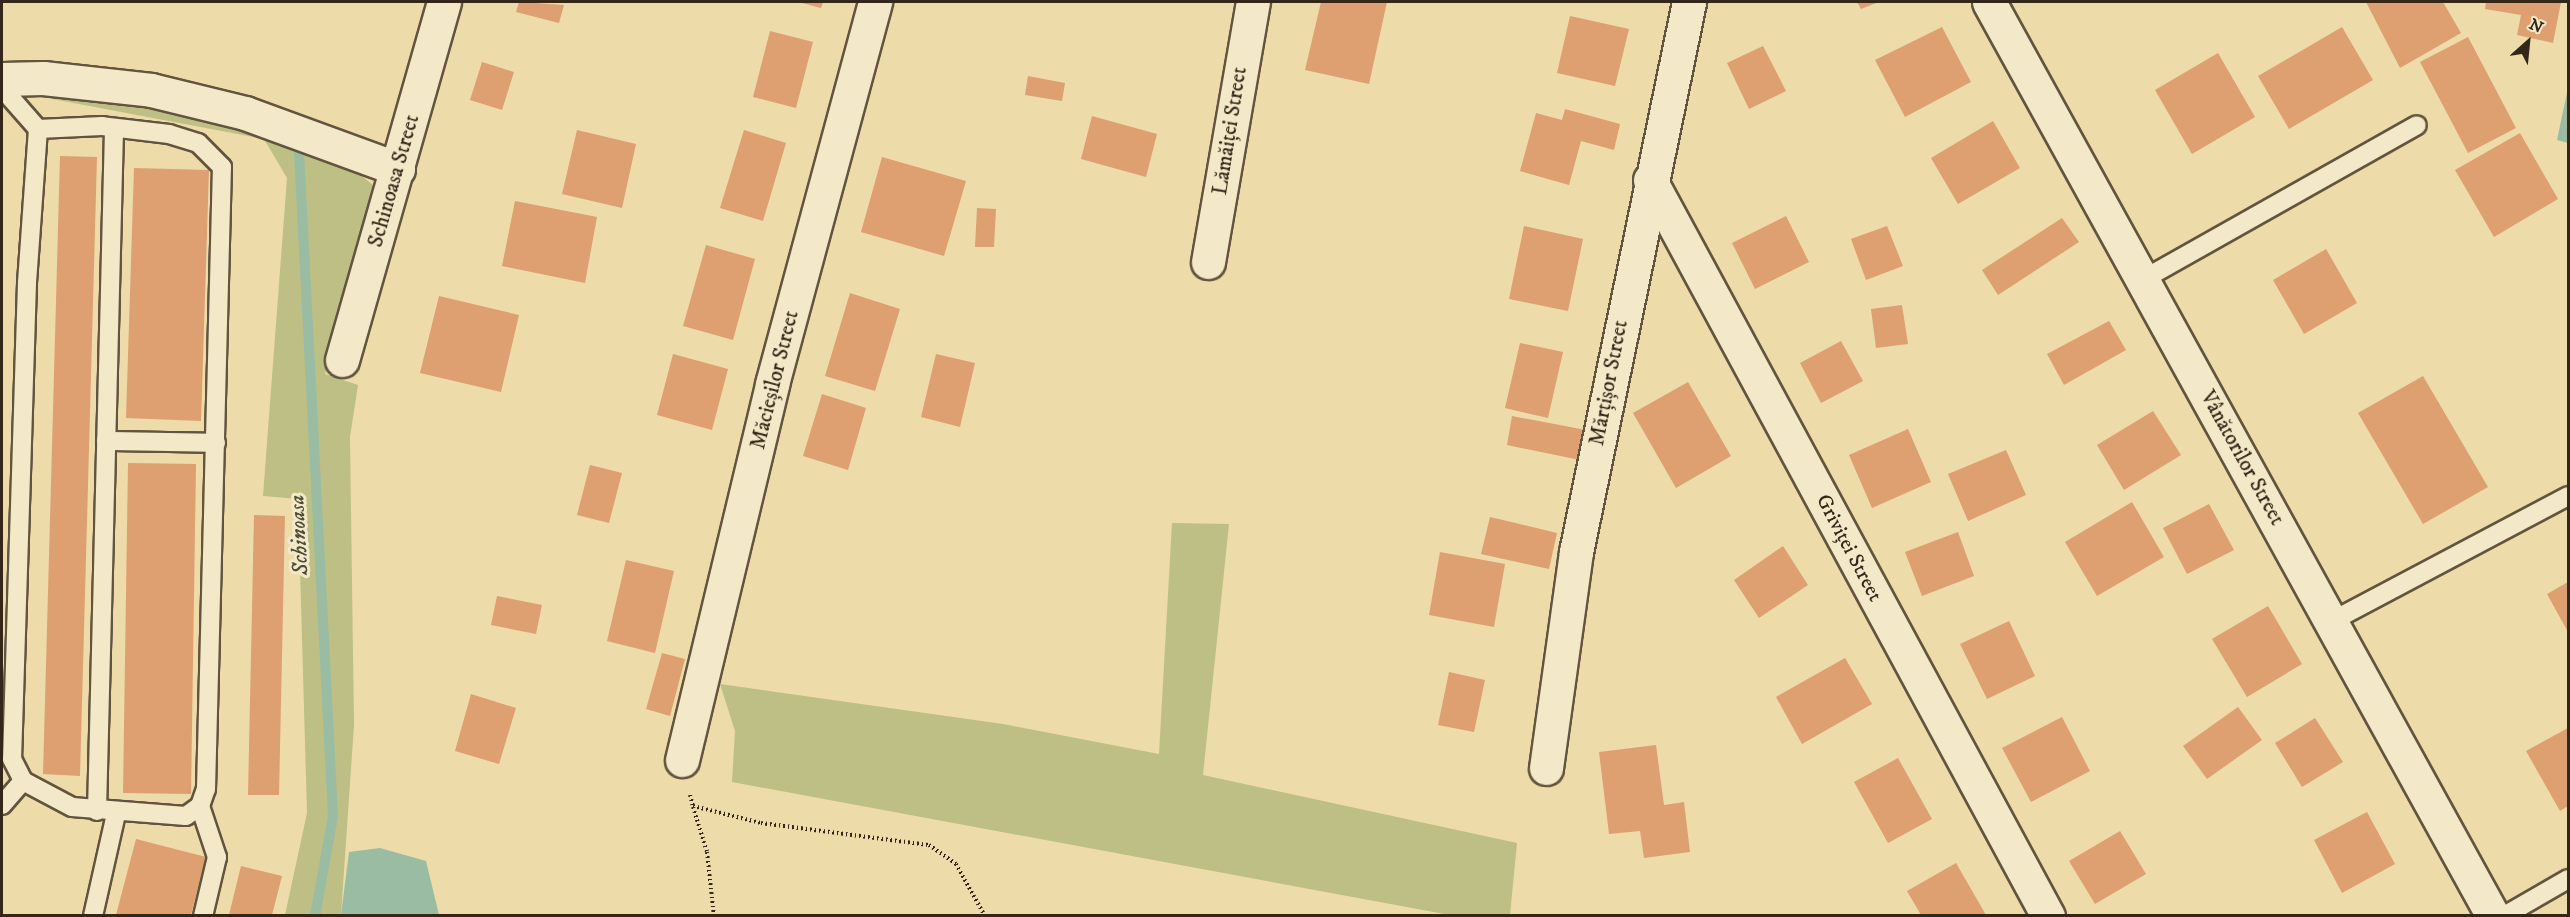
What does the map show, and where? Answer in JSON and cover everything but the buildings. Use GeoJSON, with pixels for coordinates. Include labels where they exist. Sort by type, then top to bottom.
{"type":"FeatureCollection","features":[{"type":"Feature","properties":{"kind":"street","name":"Schinoasa Street"},"geometry":{"type":"LineString","coordinates":[[342,360],[444,2]]}},
{"type":"Feature","properties":{"kind":"street","name":"Măcieșilor Street"},"geometry":{"type":"LineString","coordinates":[[682,760],[772,384],[875,2]]}},
{"type":"Feature","properties":{"kind":"street","name":"Lămăiței Street"},"geometry":{"type":"LineString","coordinates":[[1208,262],[1253,2]]}},
{"type":"Feature","properties":{"kind":"street","name":"Mărțișor Street"},"geometry":{"type":"LineString","coordinates":[[1546,768],[1575,552],[1650,180],[1689,2]]}},
{"type":"Feature","properties":{"kind":"street","name":"Vânătorilor Street"},"geometry":{"type":"LineString","coordinates":[[1989,2],[2144,279],[2493,915]]}},
{"type":"Feature","properties":{"kind":"street"},"geometry":{"type":"LineString","coordinates":[[2,79],[43,78],[151,90],[245,113],[398,169]]}},
{"type":"Feature","properties":{"kind":"street","name":"Griviței Street"},"geometry":{"type":"LineString","coordinates":[[1650,180],[2048,915]]}},
{"type":"Feature","properties":{"kind":"lane"},"geometry":{"type":"LineString","coordinates":[[2,88],[38,129],[12,759],[23,781],[44,796],[97,811],[116,814],[186,816],[201,806]]}},
{"type":"Feature","properties":{"kind":"lane"},"geometry":{"type":"LineString","coordinates":[[2144,279],[2417,125]]}},
{"type":"Feature","properties":{"kind":"lane"},"geometry":{"type":"LineString","coordinates":[[38,129],[114,128],[198,142],[222,168],[206,789],[201,806],[217,857],[203,915]]}},
{"type":"Feature","properties":{"kind":"lane"},"geometry":{"type":"LineString","coordinates":[[97,811],[114,128]]}},
{"type":"Feature","properties":{"kind":"lane"},"geometry":{"type":"LineString","coordinates":[[106,441],[216,443]]}},
{"type":"Feature","properties":{"kind":"lane"},"geometry":{"type":"LineString","coordinates":[[2332,621],[2568,496]]}},
{"type":"Feature","properties":{"kind":"lane"},"geometry":{"type":"LineString","coordinates":[[2,805],[23,781]]}},
{"type":"Feature","properties":{"kind":"lane"},"geometry":{"type":"LineString","coordinates":[[93,915],[116,814]]}},
{"type":"Feature","properties":{"kind":"lane"},"geometry":{"type":"LineString","coordinates":[[2504,915],[2568,879]]}},
{"type":"Feature","properties":{"kind":"path"},"geometry":{"type":"LineString","coordinates":[[682,760],[707,852],[714,915]]}},
{"type":"Feature","properties":{"kind":"path"},"geometry":{"type":"LineString","coordinates":[[693,806],[816,833],[929,845],[956,864],[985,915]]}},
{"type":"Feature","properties":{"kind":"shaded area"},"geometry":{"type":"Polygon","coordinates":[[[2568,88],[2568,143],[2557,140],[2568,88]]]}},
{"type":"Feature","properties":{"kind":"shaded area"},"geometry":{"type":"Polygon","coordinates":[[[101,95],[225,115],[339,158],[373,185],[325,374],[358,385],[350,437],[354,725],[341,915],[285,915],[307,813],[298,499],[263,496],[287,178],[264,139],[42,97],[101,95]]]}},
{"type":"Feature","properties":{"kind":"shaded area"},"geometry":{"type":"Polygon","coordinates":[[[1172,523],[1229,524],[1203,775],[1517,843],[1510,915],[1450,915],[732,782],[735,731],[720,684],[1003,724],[1159,754],[1172,523]]]}},
{"type":"Feature","properties":{"kind":"shaded area"},"geometry":{"type":"Polygon","coordinates":[[[380,848],[426,861],[439,915],[341,915],[349,852],[380,848]]]}},
{"type":"Feature","properties":{"kind":"waterway","name":"Schinoasa"},"geometry":{"type":"LineString","coordinates":[[299,152],[333,816],[315,916]]}}]}
